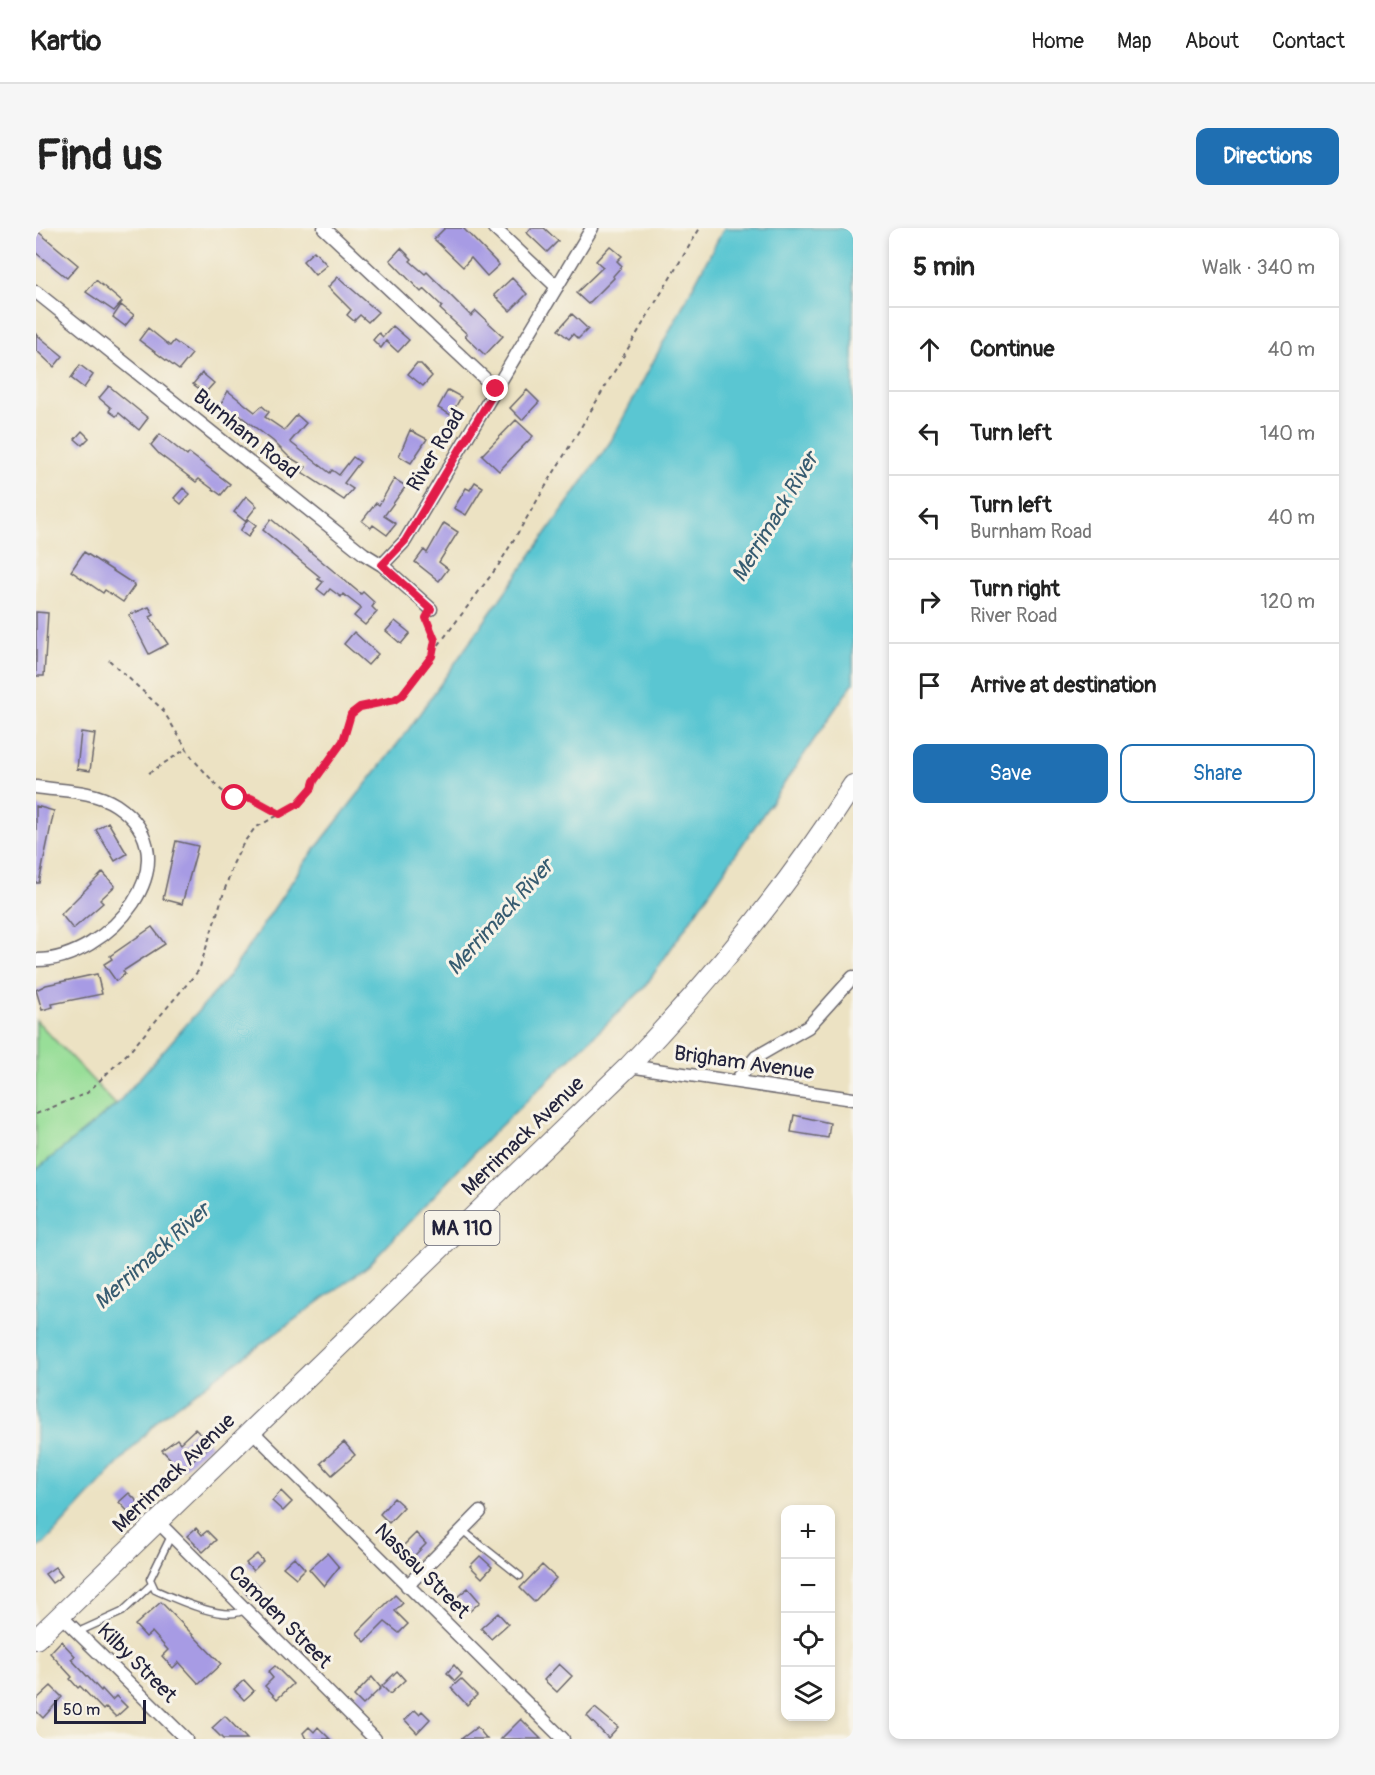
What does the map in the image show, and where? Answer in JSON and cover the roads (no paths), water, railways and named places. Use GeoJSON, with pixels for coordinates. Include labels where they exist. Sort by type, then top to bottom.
{"type":"FeatureCollection","features":[{"type":"Feature","properties":{"kind":"main road","name":"Merrimack Avenue"},"geometry":{"type":"LineString","coordinates":[[36,1640],[60,1616],[164,1528],[252,1431],[629,1066],[733,951],[806,856],[853,785]]}},
{"type":"Feature","properties":{"kind":"street"},"geometry":{"type":"LineString","coordinates":[[324,228],[496,389]]}},
{"type":"Feature","properties":{"kind":"street"},"geometry":{"type":"LineString","coordinates":[[494,228],[557,287]]}},
{"type":"Feature","properties":{"kind":"street","name":"River Road"},"geometry":{"type":"LineString","coordinates":[[382,565],[405,541],[592,228]]}},
{"type":"Feature","properties":{"kind":"street","name":"Burnham Road"},"geometry":{"type":"LineString","coordinates":[[36,292],[364,554],[382,565],[431,609]]}},
{"type":"Feature","properties":{"kind":"street"},"geometry":{"type":"LineString","coordinates":[[36,787],[93,795],[115,805],[130,818],[138,829],[144,842],[148,866],[146,880],[136,900],[104,933],[75,952],[49,960],[36,960]]}},
{"type":"Feature","properties":{"kind":"street"},"geometry":{"type":"LineString","coordinates":[[736,1081],[756,1057],[808,1027],[853,976]]}},
{"type":"Feature","properties":{"kind":"street","name":"Brigham Avenue"},"geometry":{"type":"LineString","coordinates":[[629,1066],[853,1099]]}},
{"type":"Feature","properties":{"kind":"street","name":"Nassau Street"},"geometry":{"type":"LineString","coordinates":[[252,1431],[563,1739]]}},
{"type":"Feature","properties":{"kind":"street"},"geometry":{"type":"LineString","coordinates":[[407,1586],[480,1512]]}},
{"type":"Feature","properties":{"kind":"street","name":"Camden Street"},"geometry":{"type":"LineString","coordinates":[[164,1528],[375,1739]]}},
{"type":"Feature","properties":{"kind":"street","name":"Kilby Street"},"geometry":{"type":"LineString","coordinates":[[60,1616],[186,1739]]}},
{"type":"Feature","properties":{"kind":"lane"},"geometry":{"type":"LineString","coordinates":[[164,1528],[150,1579],[152,1584],[161,1593],[210,1611],[234,1614],[245,1609]]}},
{"type":"Feature","properties":{"kind":"lane"},"geometry":{"type":"LineString","coordinates":[[462,1530],[520,1576]]}},
{"type":"Feature","properties":{"kind":"lane"},"geometry":{"type":"LineString","coordinates":[[77,1632],[122,1612],[152,1584]]}},
{"type":"Feature","properties":{"kind":"water","name":"Merrimack River"},"geometry":{"type":"Polygon","coordinates":[[[724,228],[853,228],[853,683],[644,988],[492,1134],[368,1266],[160,1418],[45,1543],[36,1549],[36,1170],[116,1105],[228,977],[305,862],[406,733],[611,441],[724,228]]]}}]}
